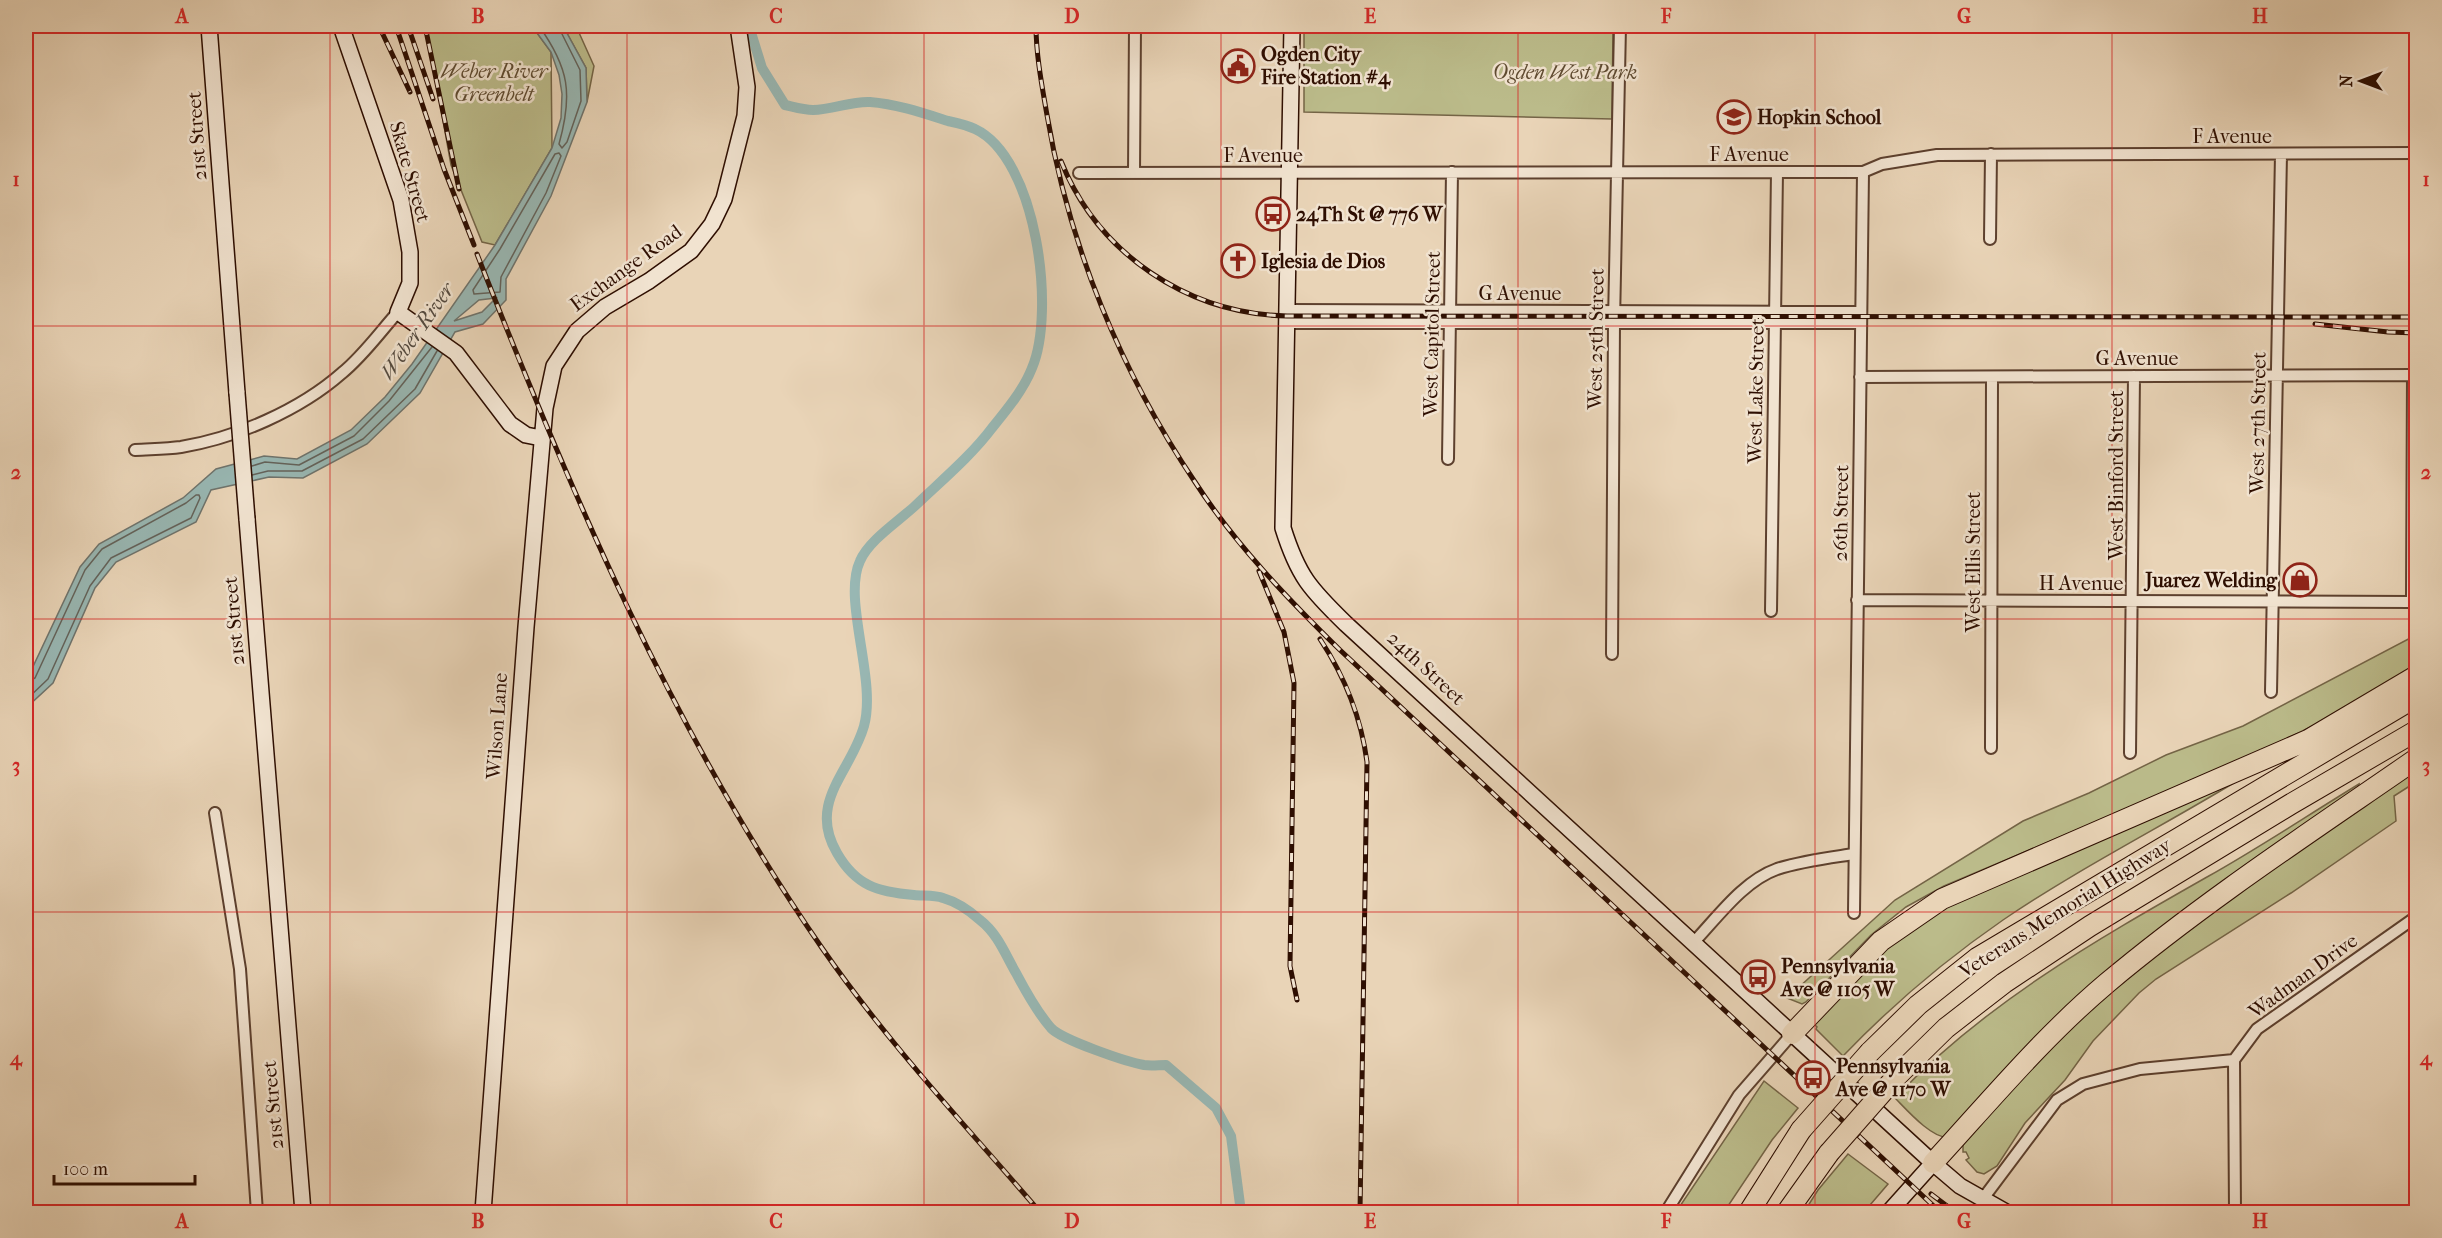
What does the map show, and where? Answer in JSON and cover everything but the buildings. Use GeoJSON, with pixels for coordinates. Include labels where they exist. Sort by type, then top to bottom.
{"type":"FeatureCollection","features":[{"type":"Feature","properties":{"kind":"highway"},"geometry":{"type":"LineString","coordinates":[[1792,1034],[1881,941],[1942,899],[2308,740],[2416,676]]}},
{"type":"Feature","properties":{"kind":"highway","name":"Veterans Memorial Highway"},"geometry":{"type":"LineString","coordinates":[[1749,1212],[1801,1130],[1870,1052],[1918,1005],[1977,958],[2416,698]]}},
{"type":"Feature","properties":{"kind":"highway","name":"Veterans Memorial Highway"},"geometry":{"type":"LineString","coordinates":[[1787,1212],[1829,1153],[1895,1078],[1946,1028],[2013,977],[2090,926],[2416,731]]}},
{"type":"Feature","properties":{"kind":"highway"},"geometry":{"type":"LineString","coordinates":[[1933,1163],[2017,1070],[2106,984],[2239,881],[2416,759]]}},
{"type":"Feature","properties":{"kind":"main road","name":"21st Street"},"geometry":{"type":"LineString","coordinates":[[209,26],[303,1212]]}},
{"type":"Feature","properties":{"kind":"main road","name":"Skate Street"},"geometry":{"type":"LineString","coordinates":[[341,26],[401,200],[410,252],[410,283],[399,312]]}},
{"type":"Feature","properties":{"kind":"main road","name":"Exchange Road"},"geometry":{"type":"LineString","coordinates":[[541,438],[554,366],[577,331],[605,307],[649,281],[691,251],[712,224],[724,199],[745,116],[747,87],[738,26]]}},
{"type":"Feature","properties":{"kind":"main road","name":"24th Street"},"geometry":{"type":"LineString","coordinates":[[1292,26],[1283,528],[1292,556],[1304,579],[1346,624],[1933,1163],[1960,1186],[2006,1212]]}},
{"type":"Feature","properties":{"kind":"main road"},"geometry":{"type":"LineString","coordinates":[[399,312],[456,352],[510,424],[526,435],[541,438]]}},
{"type":"Feature","properties":{"kind":"main road","name":"Wilson Lane"},"geometry":{"type":"LineString","coordinates":[[483,1212],[541,438]]}},
{"type":"Feature","properties":{"kind":"main road"},"geometry":{"type":"LineString","coordinates":[[1889,1212],[1933,1163]]}},
{"type":"Feature","properties":{"kind":"street"},"geometry":{"type":"LineString","coordinates":[[1134,173],[1135,26]]}},
{"type":"Feature","properties":{"kind":"street","name":"West 25th Street"},"geometry":{"type":"LineString","coordinates":[[1612,654],[1614,316],[1620,26]]}},
{"type":"Feature","properties":{"kind":"street","name":"F Avenue"},"geometry":{"type":"LineString","coordinates":[[1079,173],[1863,172],[1882,164],[1937,155],[2416,153]]}},
{"type":"Feature","properties":{"kind":"street"},"geometry":{"type":"LineString","coordinates":[[1990,239],[1991,154]]}},
{"type":"Feature","properties":{"kind":"street","name":"West 27th Street"},"geometry":{"type":"LineString","coordinates":[[2271,692],[2281,154]]}},
{"type":"Feature","properties":{"kind":"street","name":"West Capitol Street"},"geometry":{"type":"LineString","coordinates":[[1448,459],[1452,172]]}},
{"type":"Feature","properties":{"kind":"street","name":"West Lake Street"},"geometry":{"type":"LineString","coordinates":[[1771,611],[1777,172]]}},
{"type":"Feature","properties":{"kind":"street","name":"26th Street"},"geometry":{"type":"LineString","coordinates":[[1854,913],[1863,172]]}},
{"type":"Feature","properties":{"kind":"street","name":"G Avenue"},"geometry":{"type":"LineString","coordinates":[[1287,316],[1451,311],[1614,316],[1861,317]]}},
{"type":"Feature","properties":{"kind":"street","name":"Skate Street"},"geometry":{"type":"LineString","coordinates":[[135,450],[180,447],[222,437],[259,424],[288,409],[342,374],[399,312]]}},
{"type":"Feature","properties":{"kind":"street","name":"G Avenue"},"geometry":{"type":"LineString","coordinates":[[1287,316],[1451,322],[1614,316]]}},
{"type":"Feature","properties":{"kind":"street","name":"G Avenue"},"geometry":{"type":"LineString","coordinates":[[1860,377],[2413,375],[2415,406]]}},
{"type":"Feature","properties":{"kind":"street","name":"West Binford Street"},"geometry":{"type":"LineString","coordinates":[[2130,753],[2134,376]]}},
{"type":"Feature","properties":{"kind":"street","name":"West Ellis Street"},"geometry":{"type":"LineString","coordinates":[[1991,748],[1992,377]]}},
{"type":"Feature","properties":{"kind":"street","name":"H Avenue"},"geometry":{"type":"LineString","coordinates":[[1857,600],[2412,602],[2415,406]]}},
{"type":"Feature","properties":{"kind":"street"},"geometry":{"type":"LineString","coordinates":[[215,813],[240,969],[257,1212]]}},
{"type":"Feature","properties":{"kind":"street"},"geometry":{"type":"LineString","coordinates":[[1693,943],[1747,887],[1774,870],[1811,860],[1854,854]]}},
{"type":"Feature","properties":{"kind":"street","name":"Wadman Drive"},"geometry":{"type":"LineString","coordinates":[[2234,1060],[2257,1029],[2416,917]]}},
{"type":"Feature","properties":{"kind":"street"},"geometry":{"type":"LineString","coordinates":[[1666,1212],[1739,1095],[1792,1034]]}},
{"type":"Feature","properties":{"kind":"street"},"geometry":{"type":"LineString","coordinates":[[1982,1200],[2057,1100],[2083,1084],[2140,1069],[2234,1060],[2235,1212]]}},
{"type":"Feature","properties":{"kind":"green space","name":"Weber River Greenbelt"},"geometry":{"type":"Polygon","coordinates":[[[426,26],[532,26],[551,52],[552,148],[495,245],[482,242],[451,165],[426,26]]]}},
{"type":"Feature","properties":{"kind":"green space","name":"Weber River Greenbelt"},"geometry":{"type":"Polygon","coordinates":[[[563,26],[576,26],[594,66],[587,102],[586,68],[563,26]]]}},
{"type":"Feature","properties":{"kind":"green space","name":"Ogden West Park"},"geometry":{"type":"Polygon","coordinates":[[[1304,26],[1613,26],[1612,119],[1304,112],[1304,26]]]}},
{"type":"Feature","properties":{"kind":"green space"},"geometry":{"type":"Polygon","coordinates":[[[2416,635],[2416,667],[2315,725],[2242,760],[1944,886],[1906,907],[1871,935],[1806,1002],[1802,1004],[1787,998],[1895,900],[2023,821],[2089,793],[2166,755],[2243,726],[2416,635]]]}},
{"type":"Feature","properties":{"kind":"green space"},"geometry":{"type":"Polygon","coordinates":[[[2416,761],[2416,782],[2394,796],[2396,821],[2291,893],[2156,979],[2139,993],[2093,1041],[2065,1080],[2025,1123],[1997,1166],[1984,1174],[1977,1172],[1966,1160],[1969,1158],[1966,1152],[1963,1152],[1963,1141],[2034,1063],[2124,978],[2416,761]]]}},
{"type":"Feature","properties":{"kind":"green space"},"geometry":{"type":"Polygon","coordinates":[[[2265,764],[2067,879],[2003,920],[1920,984],[1843,1056],[1816,1029],[1814,1024],[1860,967],[1930,913],[2265,764]]]}},
{"type":"Feature","properties":{"kind":"green space"},"geometry":{"type":"Polygon","coordinates":[[[2359,784],[2358,788],[2232,882],[1948,1137],[1927,1128],[1895,1098],[1929,1064],[1966,1033],[2043,976],[2124,925],[2246,855],[2359,784]]]}},
{"type":"Feature","properties":{"kind":"green space"},"geometry":{"type":"Polygon","coordinates":[[[1764,1081],[1798,1108],[1772,1140],[1724,1212],[1676,1212],[1764,1081]]]}},
{"type":"Feature","properties":{"kind":"green space"},"geometry":{"type":"Polygon","coordinates":[[[1848,1154],[1888,1184],[1864,1212],[1804,1212],[1818,1190],[1848,1154]]]}},
{"type":"Feature","properties":{"kind":"water"},"geometry":{"type":"Polygon","coordinates":[[[532,26],[563,26],[586,68],[587,102],[551,196],[506,279],[506,300],[483,324],[455,332],[420,393],[367,444],[303,478],[269,477],[211,490],[196,522],[116,562],[95,588],[53,683],[26,708],[26,678],[80,567],[99,544],[183,498],[216,469],[264,456],[297,459],[351,430],[385,397],[412,364],[495,245],[552,148],[561,118],[562,94],[559,75],[551,52],[532,26]],[[496,298],[479,300],[454,321],[482,312],[496,298]]]}},
{"type":"Feature","properties":{"kind":"waterway"},"geometry":{"type":"LineString","coordinates":[[749,26],[762,68],[785,105],[813,110],[863,102],[890,105],[969,126],[996,145],[1013,171],[1027,203],[1036,238],[1041,275],[1042,311],[1039,343],[1029,376],[1020,392],[975,448],[916,505],[877,538],[860,561],[855,597],[867,707],[858,743],[834,788],[829,803],[827,818],[829,835],[844,864],[860,880],[869,885],[889,892],[936,896],[953,902],[972,913],[996,938],[1028,995],[1057,1033],[1124,1060],[1144,1065],[1166,1065],[1216,1108],[1231,1136],[1241,1212]]}},
{"type":"Feature","properties":{"kind":"railway"},"geometry":{"type":"LineString","coordinates":[[379,26],[410,92]]}},
{"type":"Feature","properties":{"kind":"railway"},"geometry":{"type":"LineString","coordinates":[[396,26],[444,169],[474,245]]}},
{"type":"Feature","properties":{"kind":"railway"},"geometry":{"type":"LineString","coordinates":[[408,26],[433,99]]}},
{"type":"Feature","properties":{"kind":"railway"},"geometry":{"type":"LineString","coordinates":[[425,26],[459,189]]}},
{"type":"Feature","properties":{"kind":"railway"},"geometry":{"type":"LineString","coordinates":[[1036,26],[1040,70],[1057,164],[1084,260],[1121,352],[1144,397],[1168,440],[1227,527],[1282,591],[1340,650],[1940,1212]]}},
{"type":"Feature","properties":{"kind":"railway"},"geometry":{"type":"LineString","coordinates":[[1061,161],[1077,194],[1098,224],[1123,250],[1151,273],[1182,291],[1215,304],[1250,313],[1287,316],[2416,317]]}},
{"type":"Feature","properties":{"kind":"railway"},"geometry":{"type":"LineString","coordinates":[[477,254],[589,524],[673,698],[719,783],[769,867],[847,983],[928,1083],[1040,1212]]}},
{"type":"Feature","properties":{"kind":"railway"},"geometry":{"type":"LineString","coordinates":[[2315,324],[2416,333]]}},
{"type":"Feature","properties":{"kind":"railway"},"geometry":{"type":"LineString","coordinates":[[1259,571],[1284,632],[1294,683],[1290,966],[1297,1000]]}},
{"type":"Feature","properties":{"kind":"railway"},"geometry":{"type":"LineString","coordinates":[[1320,639],[1351,698],[1361,729],[1367,762],[1360,1212]]}},
{"type":"Feature","properties":{"kind":"railway"},"geometry":{"type":"LineString","coordinates":[[1931,1194],[1955,1212]]}},
{"type":"Feature","properties":{"kind":"place","name":"Ogden City Fire Station #4"},"geometry":{"type":"Point","coordinates":[1238,66]}},
{"type":"Feature","properties":{"kind":"place","name":"Hopkin School"},"geometry":{"type":"Point","coordinates":[1734,117]}},
{"type":"Feature","properties":{"kind":"place","name":"24Th St @ 776 W"},"geometry":{"type":"Point","coordinates":[1273,214]}},
{"type":"Feature","properties":{"kind":"place","name":"Iglesia de Dios"},"geometry":{"type":"Point","coordinates":[1238,261]}},
{"type":"Feature","properties":{"kind":"place","name":"Juarez Welding"},"geometry":{"type":"Point","coordinates":[2300,580]}},
{"type":"Feature","properties":{"kind":"place","name":"Pennsylvania Ave @ 1105 W"},"geometry":{"type":"Point","coordinates":[1758,977]}},
{"type":"Feature","properties":{"kind":"place","name":"Pennsylvania Ave @ 1170 W"},"geometry":{"type":"Point","coordinates":[1813,1078]}},
{"type":"Feature","properties":{"kind":"water label","name":"Weber River"},"geometry":{"type":"Point","coordinates":[417,331]}}]}
